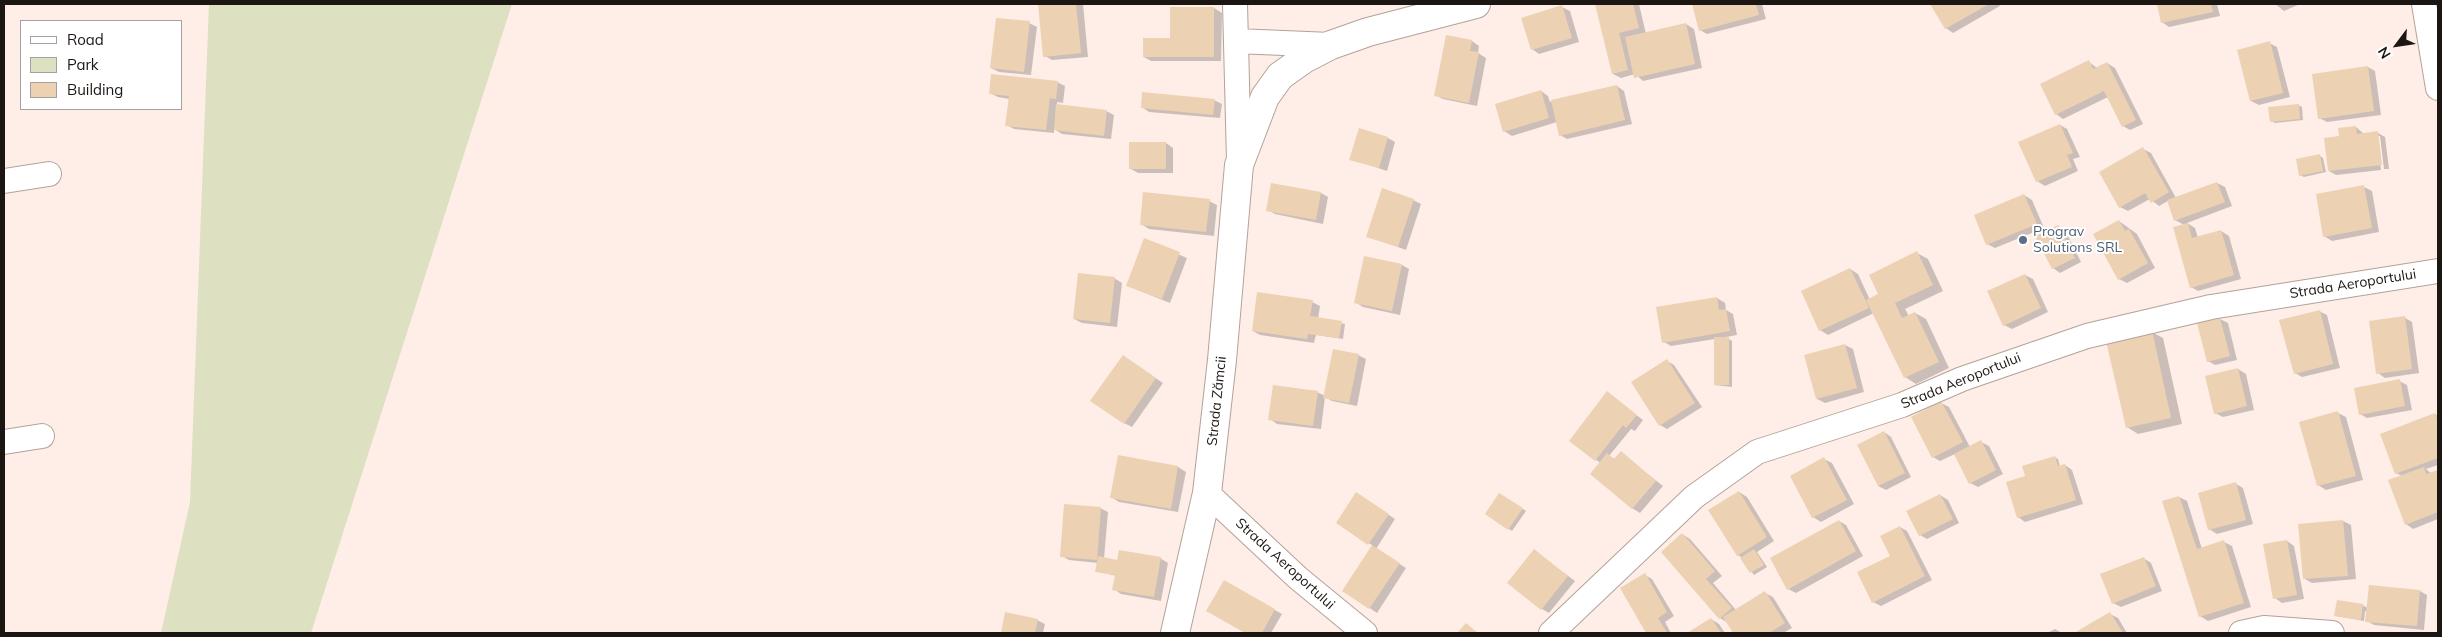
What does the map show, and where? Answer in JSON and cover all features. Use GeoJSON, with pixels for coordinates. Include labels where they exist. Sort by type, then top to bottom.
{"type":"FeatureCollection","features":[{"type":"Feature","properties":{"kind":"main road","name":"Strada Zămcii"},"geometry":{"type":"LineString","coordinates":[[1175,633],[1206,493],[1222,360],[1239,165],[1252,126],[1265,97],[1280,76],[1304,59],[1331,45],[1368,32],[1476,4]]}},
{"type":"Feature","properties":{"kind":"street","name":"Strada Zămcii"},"geometry":{"type":"LineString","coordinates":[[1235,4],[1239,165]]}},
{"type":"Feature","properties":{"kind":"street"},"geometry":{"type":"LineString","coordinates":[[2424,4],[2438,88]]}},
{"type":"Feature","properties":{"kind":"street"},"geometry":{"type":"LineString","coordinates":[[1236,41],[1331,45]]}},
{"type":"Feature","properties":{"kind":"street"},"geometry":{"type":"LineString","coordinates":[[4,181],[49,174]]}},
{"type":"Feature","properties":{"kind":"street","name":"Strada Aeroportului"},"geometry":{"type":"LineString","coordinates":[[1551,633],[1694,497],[1757,452],[1902,406],[1962,379],[2087,336],[2211,307],[2438,271]]}},
{"type":"Feature","properties":{"kind":"street"},"geometry":{"type":"LineString","coordinates":[[4,442],[42,436]]}},
{"type":"Feature","properties":{"kind":"street","name":"Strada Aeroportului"},"geometry":{"type":"LineString","coordinates":[[1206,493],[1298,578],[1365,633]]}},
{"type":"Feature","properties":{"kind":"street"},"geometry":{"type":"LineString","coordinates":[[2241,633],[2264,628],[2332,633]]}},
{"type":"Feature","properties":{"kind":"green space"},"geometry":{"type":"Polygon","coordinates":[[[209,4],[512,4],[311,633],[161,633],[190,502],[209,4]]]}},
{"type":"Feature","properties":{"kind":"building"},"geometry":{"type":"Polygon","coordinates":[[[1038,4],[1076,4],[1081,53],[1043,57],[1038,4]]]}},
{"type":"Feature","properties":{"kind":"building"},"geometry":{"type":"Polygon","coordinates":[[[1595,4],[1633,4],[1639,28],[1619,33],[1628,70],[1612,74],[1595,4]]]}},
{"type":"Feature","properties":{"kind":"building"},"geometry":{"type":"Polygon","coordinates":[[[1692,4],[1756,4],[1759,15],[1699,31],[1692,4]]]}},
{"type":"Feature","properties":{"kind":"building"},"geometry":{"type":"Polygon","coordinates":[[[1930,4],[1989,4],[1945,29],[1930,4]]]}},
{"type":"Feature","properties":{"kind":"building"},"geometry":{"type":"Polygon","coordinates":[[[2157,4],[2211,4],[2213,12],[2161,23],[2157,4]]]}},
{"type":"Feature","properties":{"kind":"building"},"geometry":{"type":"Polygon","coordinates":[[[1562,5],[1572,38],[1531,50],[1521,18],[1562,5]]]}},
{"type":"Feature","properties":{"kind":"building"},"geometry":{"type":"Polygon","coordinates":[[[1170,7],[1214,7],[1214,57],[1143,57],[1143,38],[1170,38],[1170,7]]]}},
{"type":"Feature","properties":{"kind":"building"},"geometry":{"type":"Polygon","coordinates":[[[996,18],[1030,21],[1024,72],[990,68],[996,18]]]}},
{"type":"Feature","properties":{"kind":"building"},"geometry":{"type":"Polygon","coordinates":[[[1686,23],[1695,64],[1634,78],[1625,37],[1686,23]]]}},
{"type":"Feature","properties":{"kind":"building"},"geometry":{"type":"Polygon","coordinates":[[[1446,35],[1472,40],[1470,51],[1479,52],[1469,103],[1434,96],[1446,35]]]}},
{"type":"Feature","properties":{"kind":"building"},"geometry":{"type":"Polygon","coordinates":[[[2270,41],[2283,93],[2250,101],[2237,50],[2270,41]]]}},
{"type":"Feature","properties":{"kind":"building"},"geometry":{"type":"Polygon","coordinates":[[[2089,60],[2093,69],[2107,62],[2136,120],[2122,127],[2104,91],[2055,115],[2040,84],[2089,60]]]}},
{"type":"Feature","properties":{"kind":"building"},"geometry":{"type":"Polygon","coordinates":[[[2368,66],[2374,111],[2318,119],[2312,74],[2368,66]]]}},
{"type":"Feature","properties":{"kind":"building"},"geometry":{"type":"Polygon","coordinates":[[[991,74],[1058,81],[1056,99],[1050,98],[1046,130],[1005,126],[1009,96],[989,94],[991,74]]]}},
{"type":"Feature","properties":{"kind":"building"},"geometry":{"type":"Polygon","coordinates":[[[1617,85],[1625,120],[1559,136],[1551,100],[1617,85]]]}},
{"type":"Feature","properties":{"kind":"building"},"geometry":{"type":"Polygon","coordinates":[[[1541,90],[1549,118],[1503,132],[1495,104],[1541,90]]]}},
{"type":"Feature","properties":{"kind":"building"},"geometry":{"type":"Polygon","coordinates":[[[1142,92],[1215,99],[1213,115],[1141,108],[1142,92]]]}},
{"type":"Feature","properties":{"kind":"building"},"geometry":{"type":"Polygon","coordinates":[[[1056,104],[1107,110],[1104,136],[1054,130],[1056,104]]]}},
{"type":"Feature","properties":{"kind":"building"},"geometry":{"type":"Polygon","coordinates":[[[2299,104],[2300,119],[2270,122],[2268,107],[2299,104]]]}},
{"type":"Feature","properties":{"kind":"building"},"geometry":{"type":"Polygon","coordinates":[[[2060,124],[2073,153],[2067,155],[2072,167],[2036,182],[2018,142],[2060,124]]]}},
{"type":"Feature","properties":{"kind":"building"},"geometry":{"type":"Polygon","coordinates":[[[2356,126],[2357,134],[2378,131],[2382,165],[2328,171],[2324,138],[2339,136],[2338,128],[2356,126]]]}},
{"type":"Feature","properties":{"kind":"building"},"geometry":{"type":"Polygon","coordinates":[[[1359,128],[1388,137],[1379,168],[1349,160],[1359,128]]]}},
{"type":"Feature","properties":{"kind":"building"},"geometry":{"type":"Polygon","coordinates":[[[1129,142],[1166,142],[1166,169],[1129,169],[1129,142]]]}},
{"type":"Feature","properties":{"kind":"building"},"geometry":{"type":"Polygon","coordinates":[[[2143,147],[2169,192],[2151,203],[2145,193],[2119,208],[2099,172],[2143,147]]]}},
{"type":"Feature","properties":{"kind":"building"},"geometry":{"type":"Polygon","coordinates":[[[2320,154],[2323,171],[2299,176],[2296,159],[2320,154]]]}},
{"type":"Feature","properties":{"kind":"building"},"geometry":{"type":"Polygon","coordinates":[[[2217,182],[2225,202],[2174,221],[2167,200],[2217,182]]]}},
{"type":"Feature","properties":{"kind":"building"},"geometry":{"type":"Polygon","coordinates":[[[1271,183],[1321,192],[1316,220],[1266,211],[1271,183]]]}},
{"type":"Feature","properties":{"kind":"building"},"geometry":{"type":"Polygon","coordinates":[[[2364,185],[2372,228],[2323,237],[2316,194],[2364,185]]]}},
{"type":"Feature","properties":{"kind":"building"},"geometry":{"type":"Polygon","coordinates":[[[1382,188],[1414,199],[1398,247],[1366,237],[1382,188]]]}},
{"type":"Feature","properties":{"kind":"building"},"geometry":{"type":"Polygon","coordinates":[[[1143,192],[1210,199],[1206,232],[1140,225],[1143,192]]]}},
{"type":"Feature","properties":{"kind":"building"},"geometry":{"type":"Polygon","coordinates":[[[2024,194],[2037,224],[1986,245],[1974,215],[2024,194]]]}},
{"type":"Feature","properties":{"kind":"building"},"geometry":{"type":"Polygon","coordinates":[[[2119,220],[2125,231],[2129,229],[2148,263],[2118,280],[2093,234],[2119,220]]]}},
{"type":"Feature","properties":{"kind":"building"},"geometry":{"type":"Polygon","coordinates":[[[2188,223],[2192,238],[2221,230],[2234,275],[2190,288],[2173,227],[2188,223]]]}},
{"type":"Feature","properties":{"kind":"building"},"geometry":{"type":"Polygon","coordinates":[[[2058,225],[2075,258],[2052,269],[2035,236],[2058,225]]]}},
{"type":"Feature","properties":{"kind":"building"},"geometry":{"type":"Polygon","coordinates":[[[1144,238],[1180,252],[1162,299],[1126,286],[1144,238]]]}},
{"type":"Feature","properties":{"kind":"building"},"geometry":{"type":"Polygon","coordinates":[[[1917,251],[1933,285],[1895,303],[1902,318],[1915,312],[1939,362],[1904,378],[1866,300],[1878,294],[1869,275],[1917,251]]]}},
{"type":"Feature","properties":{"kind":"building"},"geometry":{"type":"Polygon","coordinates":[[[1364,256],[1402,264],[1392,311],[1354,303],[1364,256]]]}},
{"type":"Feature","properties":{"kind":"building"},"geometry":{"type":"Polygon","coordinates":[[[1850,268],[1869,308],[1819,331],[1801,291],[1850,268]]]}},
{"type":"Feature","properties":{"kind":"building"},"geometry":{"type":"Polygon","coordinates":[[[1078,273],[1115,277],[1110,323],[1073,319],[1078,273]]]}},
{"type":"Feature","properties":{"kind":"building"},"geometry":{"type":"Polygon","coordinates":[[[2025,274],[2041,308],[2003,326],[1987,291],[2025,274]]]}},
{"type":"Feature","properties":{"kind":"building"},"geometry":{"type":"Polygon","coordinates":[[[1257,292],[1313,300],[1310,316],[1342,321],[1339,338],[1308,334],[1307,339],[1252,331],[1257,292]]]}},
{"type":"Feature","properties":{"kind":"building"},"geometry":{"type":"Polygon","coordinates":[[[1717,297],[1719,310],[1726,309],[1730,331],[1662,343],[1656,307],[1717,297]]]}},
{"type":"Feature","properties":{"kind":"building"},"geometry":{"type":"Polygon","coordinates":[[[2320,310],[2333,364],[2294,374],[2279,320],[2320,310]]]}},
{"type":"Feature","properties":{"kind":"building"},"geometry":{"type":"Polygon","coordinates":[[[2405,316],[2412,369],[2376,374],[2369,321],[2405,316]]]}},
{"type":"Feature","properties":{"kind":"building"},"geometry":{"type":"Polygon","coordinates":[[[2220,318],[2230,356],[2207,362],[2197,323],[2220,318]]]}},
{"type":"Feature","properties":{"kind":"building"},"geometry":{"type":"Polygon","coordinates":[[[2152,330],[2171,418],[2126,428],[2106,341],[2152,330]]]}},
{"type":"Feature","properties":{"kind":"building"},"geometry":{"type":"Polygon","coordinates":[[[1714,337],[1729,337],[1729,385],[1714,385],[1714,337]]]}},
{"type":"Feature","properties":{"kind":"building"},"geometry":{"type":"Polygon","coordinates":[[[1845,344],[1857,388],[1816,399],[1804,355],[1845,344]]]}},
{"type":"Feature","properties":{"kind":"building"},"geometry":{"type":"Polygon","coordinates":[[[1333,349],[1359,354],[1349,403],[1323,398],[1333,349]]]}},
{"type":"Feature","properties":{"kind":"building"},"geometry":{"type":"Polygon","coordinates":[[[1123,355],[1156,378],[1124,424],[1090,401],[1123,355]]]}},
{"type":"Feature","properties":{"kind":"building"},"geometry":{"type":"Polygon","coordinates":[[[1667,359],[1695,403],[1659,426],[1631,382],[1667,359]]]}},
{"type":"Feature","properties":{"kind":"building"},"geometry":{"type":"Polygon","coordinates":[[[2238,368],[2247,406],[2214,414],[2205,376],[2238,368]]]}},
{"type":"Feature","properties":{"kind":"building"},"geometry":{"type":"Polygon","coordinates":[[[2400,379],[2405,406],[2359,415],[2354,388],[2400,379]]]}},
{"type":"Feature","properties":{"kind":"building"},"geometry":{"type":"Polygon","coordinates":[[[1273,385],[1318,391],[1313,426],[1268,420],[1273,385]]]}},
{"type":"Feature","properties":{"kind":"building"},"geometry":{"type":"Polygon","coordinates":[[[1607,391],[1637,415],[1626,428],[1623,425],[1595,461],[1569,441],[1607,391]]]}},
{"type":"Feature","properties":{"kind":"building"},"geometry":{"type":"Polygon","coordinates":[[[1941,401],[1963,442],[1932,458],[1911,417],[1941,401]]]}},
{"type":"Feature","properties":{"kind":"building"},"geometry":{"type":"Polygon","coordinates":[[[2338,411],[2356,476],[2317,486],[2299,422],[2338,411]]]}},
{"type":"Feature","properties":{"kind":"building"},"geometry":{"type":"Polygon","coordinates":[[[2435,413],[2438,421],[2438,458],[2395,474],[2380,434],[2435,413]]]}},
{"type":"Feature","properties":{"kind":"building"},"geometry":{"type":"Polygon","coordinates":[[[1884,431],[1905,473],[1878,486],[1857,445],[1884,431]]]}},
{"type":"Feature","properties":{"kind":"building"},"geometry":{"type":"Polygon","coordinates":[[[1981,440],[1996,470],[1969,484],[1954,454],[1981,440]]]}},
{"type":"Feature","properties":{"kind":"building"},"geometry":{"type":"Polygon","coordinates":[[[1621,451],[1656,481],[1632,509],[1590,474],[1607,453],[1614,459],[1621,451]]]}},
{"type":"Feature","properties":{"kind":"building"},"geometry":{"type":"Polygon","coordinates":[[[1118,455],[1178,466],[1171,509],[1110,498],[1118,455]]]}},
{"type":"Feature","properties":{"kind":"building"},"geometry":{"type":"Polygon","coordinates":[[[2055,456],[2058,466],[2065,464],[2076,500],[2017,518],[2006,482],[2025,476],[2022,466],[2055,456]]]}},
{"type":"Feature","properties":{"kind":"building"},"geometry":{"type":"Polygon","coordinates":[[[1824,457],[1847,500],[1812,518],[1790,476],[1824,457]]]}},
{"type":"Feature","properties":{"kind":"building"},"geometry":{"type":"Polygon","coordinates":[[[2424,467],[2426,474],[2438,470],[2438,512],[2405,525],[2388,480],[2424,467]]]}},
{"type":"Feature","properties":{"kind":"building"},"geometry":{"type":"Polygon","coordinates":[[[2236,482],[2246,520],[2208,530],[2198,493],[2236,482]]]}},
{"type":"Feature","properties":{"kind":"building"},"geometry":{"type":"Polygon","coordinates":[[[1739,491],[1767,537],[1737,556],[1708,510],[1739,491]]]}},
{"type":"Feature","properties":{"kind":"building"},"geometry":{"type":"Polygon","coordinates":[[[1356,492],[1389,514],[1368,545],[1336,523],[1356,492]]]}},
{"type":"Feature","properties":{"kind":"building"},"geometry":{"type":"Polygon","coordinates":[[[1499,493],[1523,508],[1508,530],[1485,514],[1499,493]]]}},
{"type":"Feature","properties":{"kind":"building"},"geometry":{"type":"Polygon","coordinates":[[[1940,494],[1953,519],[1919,536],[1906,511],[1940,494]]]}},
{"type":"Feature","properties":{"kind":"building"},"geometry":{"type":"Polygon","coordinates":[[[2179,496],[2197,549],[2224,540],[2244,603],[2199,617],[2162,501],[2179,496]]]}},
{"type":"Feature","properties":{"kind":"building"},"geometry":{"type":"Polygon","coordinates":[[[1064,504],[1101,507],[1097,560],[1060,557],[1064,504]]]}},
{"type":"Feature","properties":{"kind":"building"},"geometry":{"type":"Polygon","coordinates":[[[1839,520],[1856,551],[1787,590],[1770,558],[1839,520]]]}},
{"type":"Feature","properties":{"kind":"building"},"geometry":{"type":"Polygon","coordinates":[[[2343,520],[2348,576],[2303,579],[2298,524],[2343,520]]]}},
{"type":"Feature","properties":{"kind":"building"},"geometry":{"type":"Polygon","coordinates":[[[1900,526],[1925,576],[1872,603],[1857,572],[1890,556],[1880,536],[1900,526]]]}},
{"type":"Feature","properties":{"kind":"building"},"geometry":{"type":"Polygon","coordinates":[[[1682,533],[1715,571],[1706,579],[1732,608],[1719,619],[1661,552],[1682,533]]]}},
{"type":"Feature","properties":{"kind":"building"},"geometry":{"type":"Polygon","coordinates":[[[2287,540],[2297,595],[2273,599],[2263,544],[2287,540]]]}},
{"type":"Feature","properties":{"kind":"building"},"geometry":{"type":"Polygon","coordinates":[[[1372,545],[1400,563],[1369,609],[1342,591],[1372,545]]]}},
{"type":"Feature","properties":{"kind":"building"},"geometry":{"type":"Polygon","coordinates":[[[1534,549],[1568,576],[1541,610],[1507,583],[1534,549]]]}},
{"type":"Feature","properties":{"kind":"building"},"geometry":{"type":"Polygon","coordinates":[[[1754,549],[1764,565],[1750,573],[1740,558],[1754,549]]]}},
{"type":"Feature","properties":{"kind":"building"},"geometry":{"type":"Polygon","coordinates":[[[1119,550],[1161,557],[1154,597],[1112,590],[1115,575],[1095,572],[1098,556],[1117,560],[1119,550]]]}},
{"type":"Feature","properties":{"kind":"building"},"geometry":{"type":"Polygon","coordinates":[[[2144,557],[2156,586],[2112,604],[2100,574],[2144,557]]]}},
{"type":"Feature","properties":{"kind":"building"},"geometry":{"type":"Polygon","coordinates":[[[1645,573],[1667,612],[1658,618],[1667,633],[1646,633],[1620,588],[1645,573]]]}},
{"type":"Feature","properties":{"kind":"building"},"geometry":{"type":"Polygon","coordinates":[[[1224,580],[1275,609],[1262,633],[1245,633],[1206,611],[1224,580]]]}},
{"type":"Feature","properties":{"kind":"building"},"geometry":{"type":"Polygon","coordinates":[[[2369,585],[2420,590],[2417,626],[2365,622],[2369,585]]]}},
{"type":"Feature","properties":{"kind":"building"},"geometry":{"type":"Polygon","coordinates":[[[1765,591],[1785,623],[1769,633],[1733,633],[1723,617],[1765,591]]]}},
{"type":"Feature","properties":{"kind":"building"},"geometry":{"type":"Polygon","coordinates":[[[2337,600],[2363,604],[2361,620],[2334,616],[2337,600]]]}},
{"type":"Feature","properties":{"kind":"building"},"geometry":{"type":"Polygon","coordinates":[[[1005,612],[1038,619],[1035,633],[1001,633],[1005,612]]]}},
{"type":"Feature","properties":{"kind":"building"},"geometry":{"type":"Polygon","coordinates":[[[2110,612],[2123,633],[2074,633],[2110,612]]]}},
{"type":"Feature","properties":{"kind":"building"},"geometry":{"type":"Polygon","coordinates":[[[1711,618],[1721,633],[1687,633],[1711,618]]]}},
{"type":"Feature","properties":{"kind":"building"},"geometry":{"type":"Polygon","coordinates":[[[1466,623],[1478,633],[1457,633],[1466,623]]]}},
{"type":"Feature","properties":{"kind":"place","name":"Prograv Solutions SRL"},"geometry":{"type":"Point","coordinates":[2023,240]}}]}
